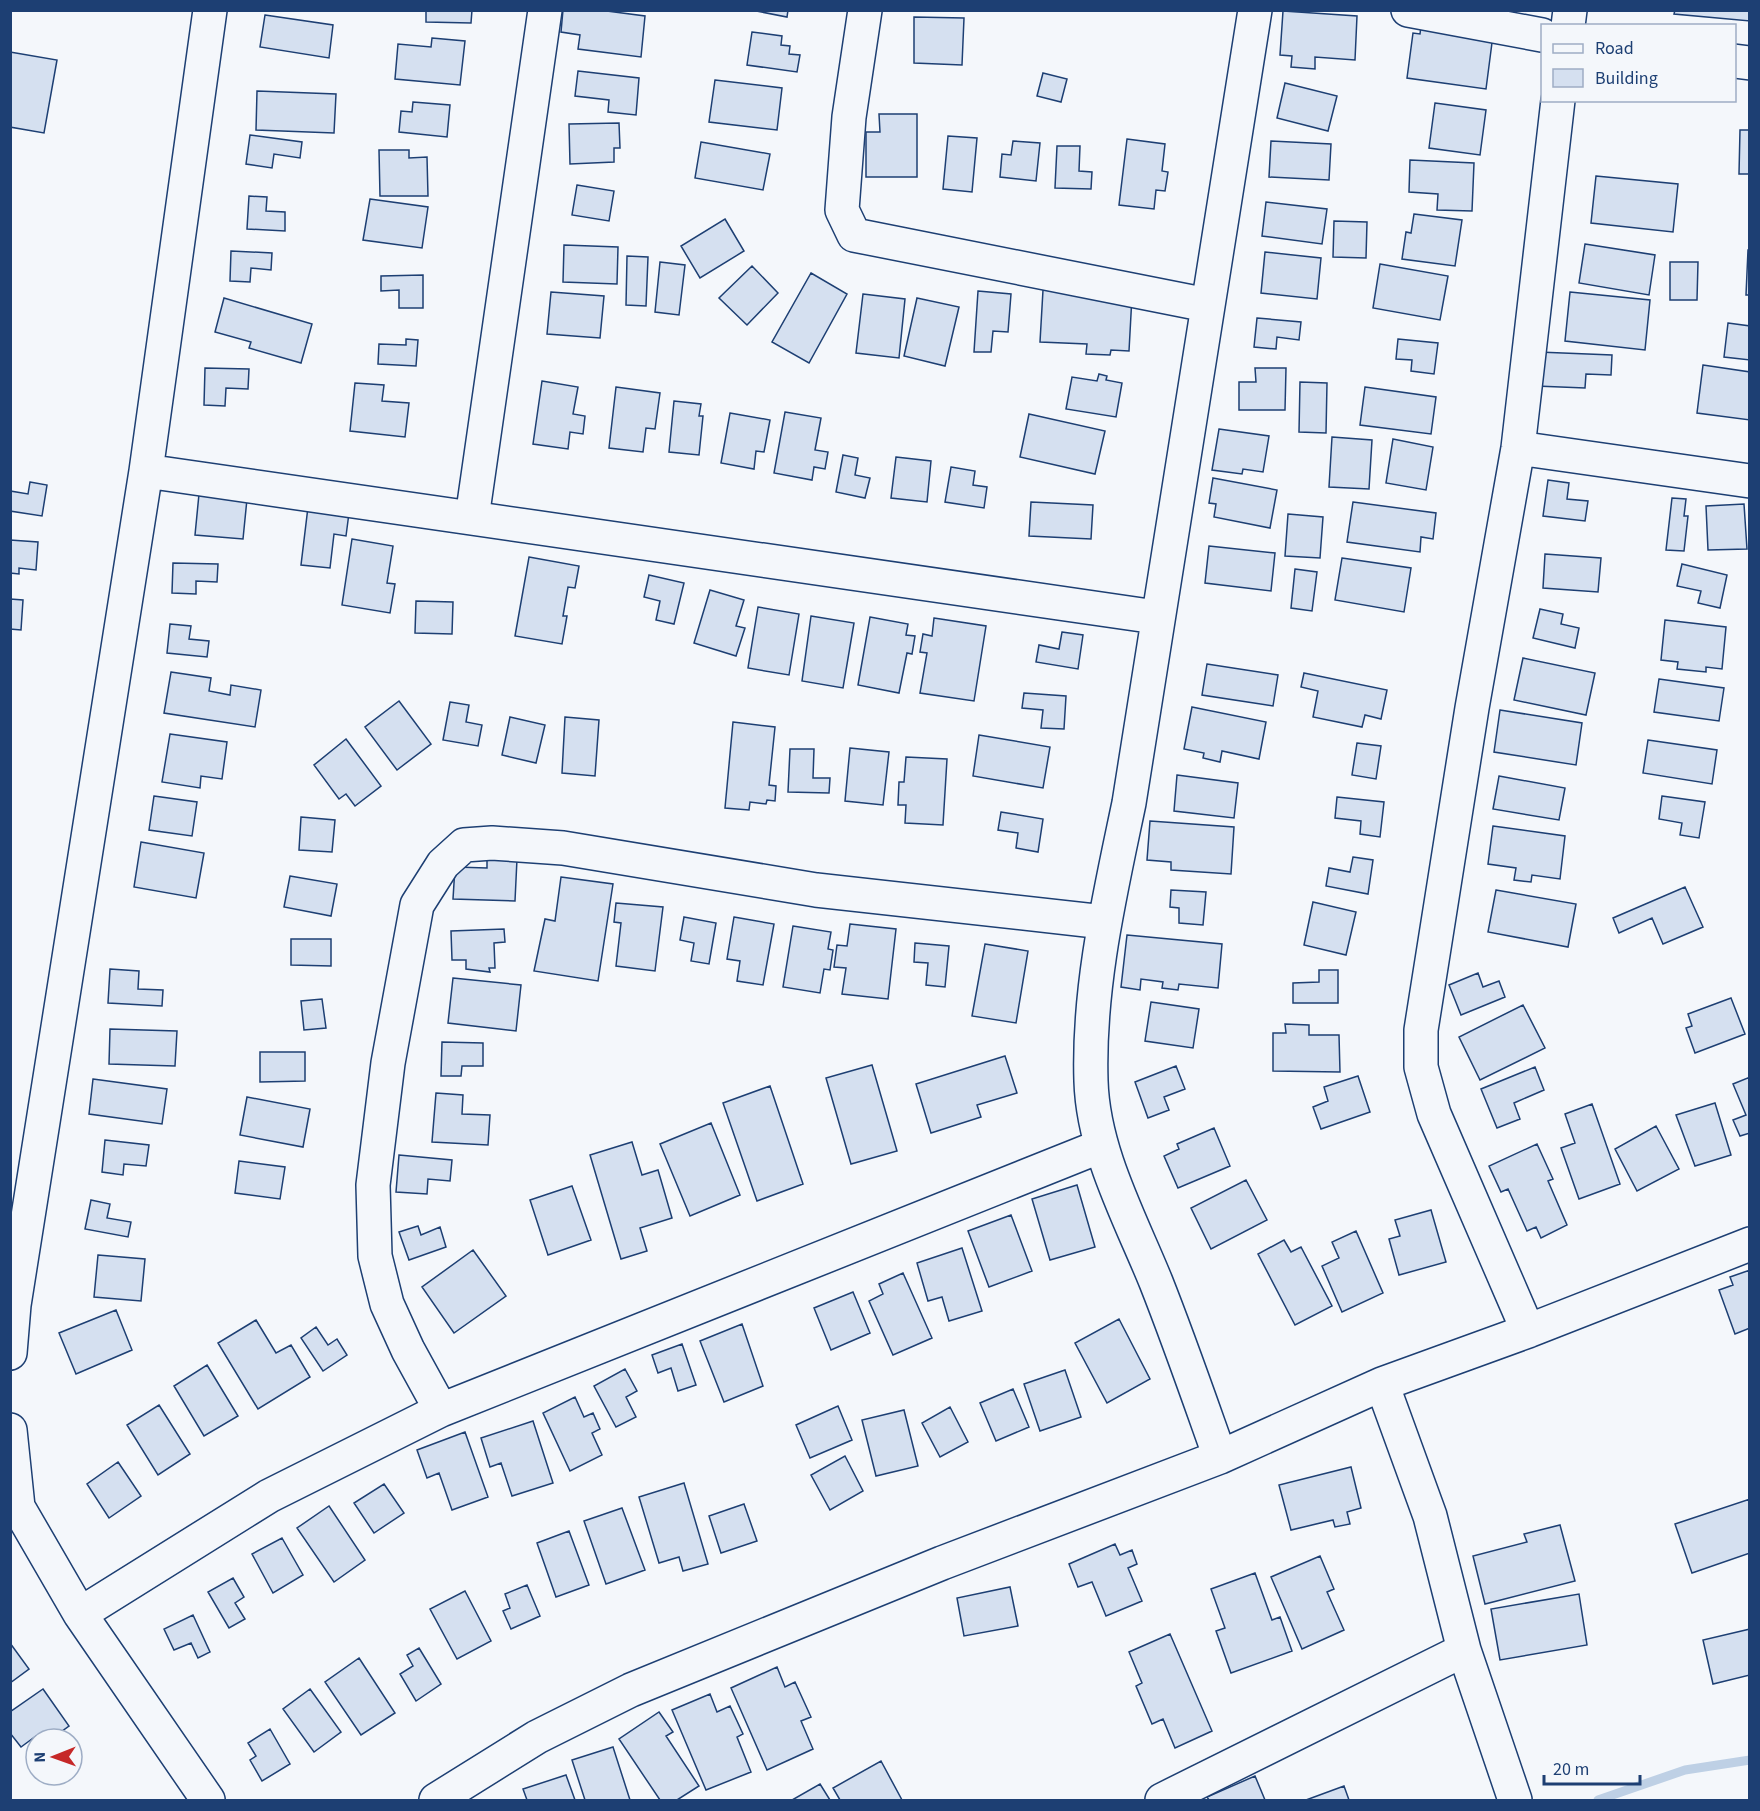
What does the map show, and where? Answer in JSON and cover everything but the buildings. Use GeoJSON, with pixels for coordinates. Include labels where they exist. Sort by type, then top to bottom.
{"type":"FeatureCollection","features":[{"type":"Feature","properties":{"kind":"street"},"geometry":{"type":"LineString","coordinates":[[10,1353],[16,1293],[146,471],[210,10]]}},
{"type":"Feature","properties":{"kind":"street"},"geometry":{"type":"LineString","coordinates":[[472,518],[545,10]]}},
{"type":"Feature","properties":{"kind":"street"},"geometry":{"type":"LineString","coordinates":[[865,10],[849,117],[842,210],[854,235],[1207,304]]}},
{"type":"Feature","properties":{"kind":"street"},"geometry":{"type":"LineString","coordinates":[[1220,1456],[1170,1316],[1101,1146],[1091,1082],[1095,997],[1104,922],[1129,803],[1156,617],[1255,10]]}},
{"type":"Feature","properties":{"kind":"street"},"geometry":{"type":"LineString","coordinates":[[1408,10],[1541,35]]}},
{"type":"Feature","properties":{"kind":"street"},"geometry":{"type":"LineString","coordinates":[[1528,1331],[1434,1114],[1421,1066],[1421,1030],[1472,708],[1518,448],[1558,102]]}},
{"type":"Feature","properties":{"kind":"street"},"geometry":{"type":"LineString","coordinates":[[1518,448],[1749,481]]}},
{"type":"Feature","properties":{"kind":"street"},"geometry":{"type":"LineString","coordinates":[[146,471],[1156,617]]}},
{"type":"Feature","properties":{"kind":"street"},"geometry":{"type":"LineString","coordinates":[[441,1410],[408,1350],[387,1304],[375,1256],[373,1185],[388,1063],[417,905],[443,864],[464,845],[492,843],[563,848],[816,890],[1104,922]]}},
{"type":"Feature","properties":{"kind":"street"},"geometry":{"type":"LineString","coordinates":[[80,1614],[269,1496],[441,1410],[1101,1146]]}},
{"type":"Feature","properties":{"kind":"street"},"geometry":{"type":"LineString","coordinates":[[436,1800],[537,1737],[631,1690],[942,1563],[1220,1456],[1382,1384],[1528,1331],[1749,1244]]}},
{"type":"Feature","properties":{"kind":"street"},"geometry":{"type":"LineString","coordinates":[[1382,1384],[1430,1516],[1464,1650],[1515,1800]]}},
{"type":"Feature","properties":{"kind":"street"},"geometry":{"type":"LineString","coordinates":[[10,1430],[14,1505],[80,1614],[208,1800]]}},
{"type":"Feature","properties":{"kind":"street"},"geometry":{"type":"LineString","coordinates":[[1162,1800],[1464,1650]]}},
{"type":"Feature","properties":{"kind":"waterway"},"geometry":{"type":"LineString","coordinates":[[1598,1800],[1685,1770],[1750,1760]]}}]}
